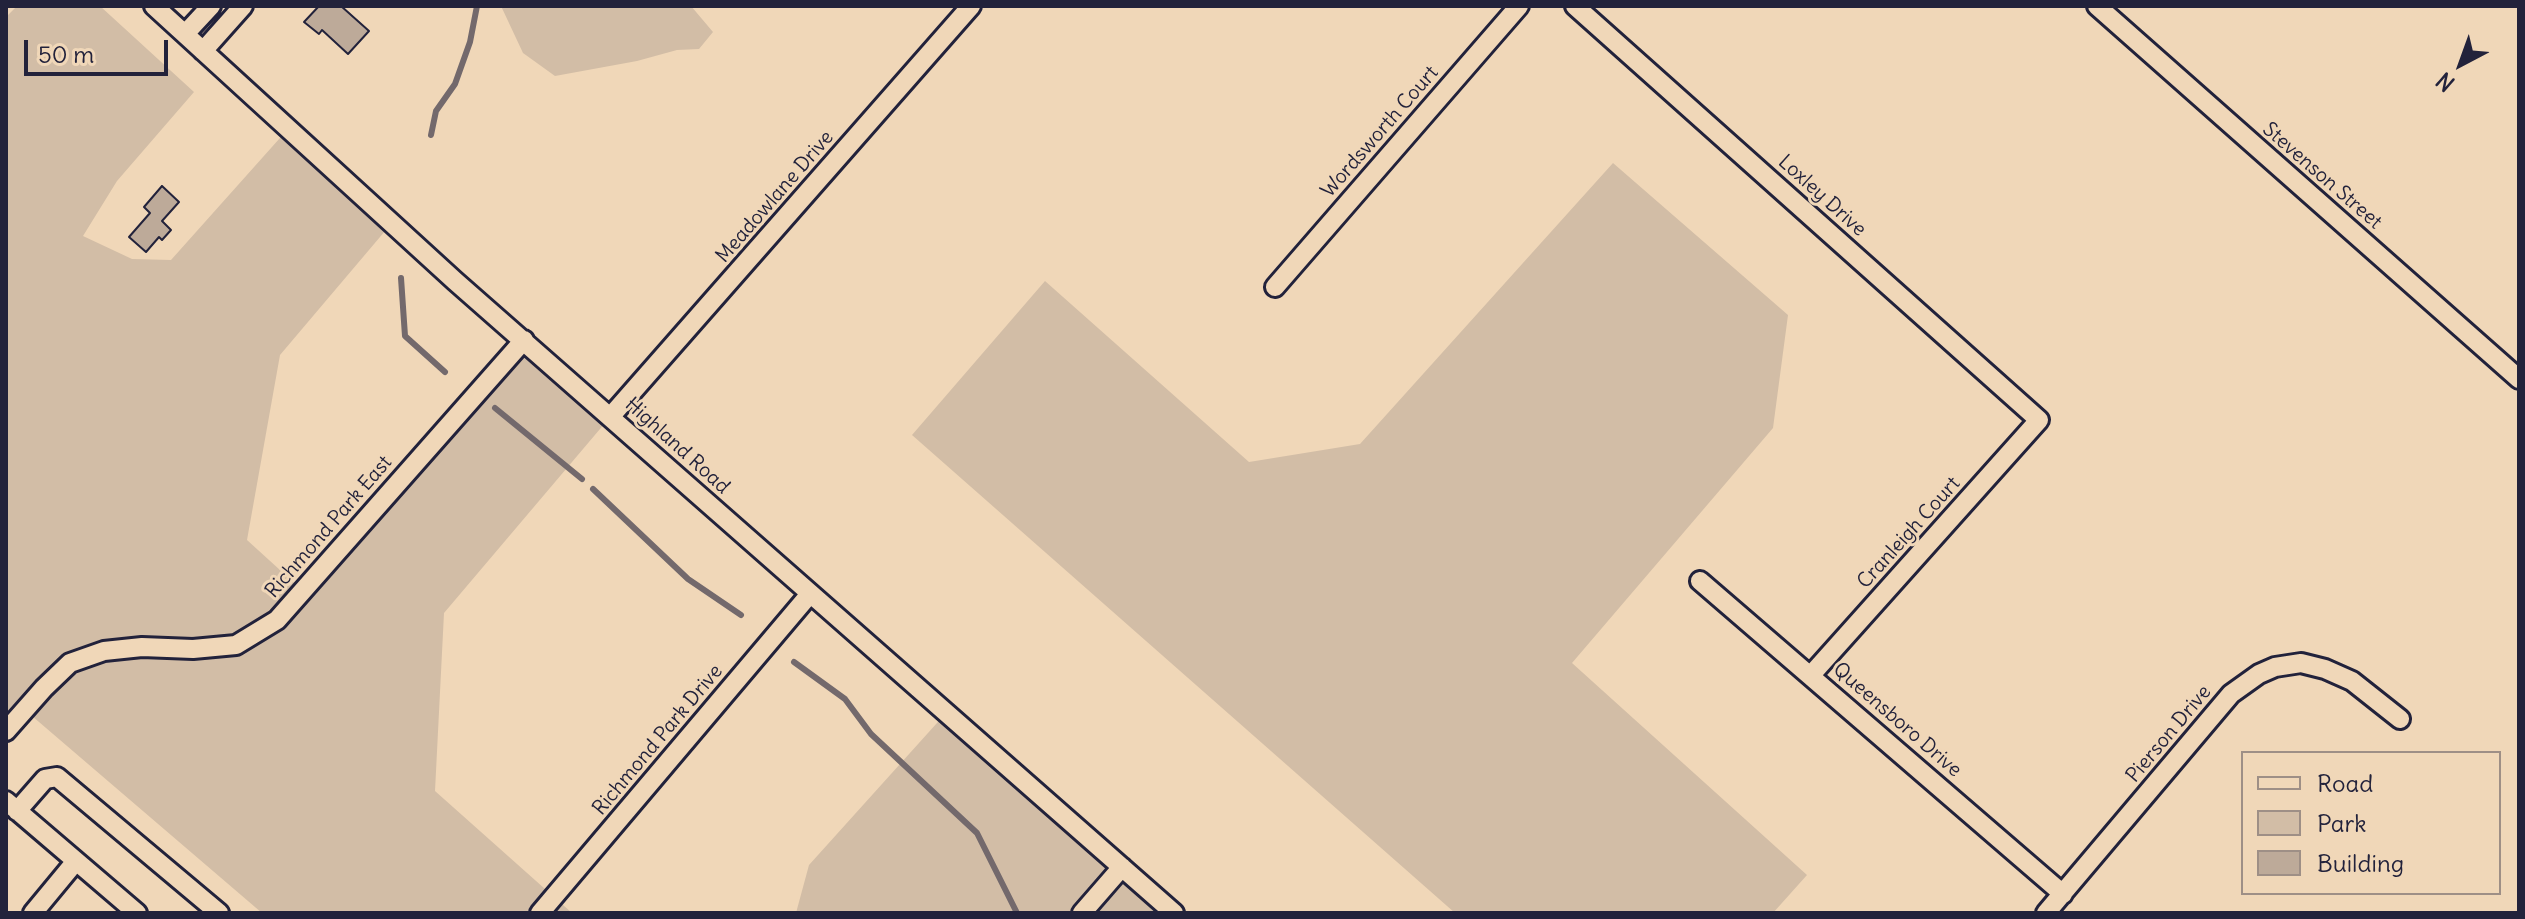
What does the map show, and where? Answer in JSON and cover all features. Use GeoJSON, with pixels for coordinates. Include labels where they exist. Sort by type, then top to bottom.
{"type":"FeatureCollection","features":[{"type":"Feature","properties":{"kind":"street","name":"Highland Road"},"geometry":{"type":"LineString","coordinates":[[154,6],[380,214],[809,595],[1174,913]]}},
{"type":"Feature","properties":{"kind":"street"},"geometry":{"type":"LineString","coordinates":[[185,34],[211,6]]}},
{"type":"Feature","properties":{"kind":"street"},"geometry":{"type":"LineString","coordinates":[[203,51],[243,6]]}},
{"type":"Feature","properties":{"kind":"street","name":"Meadowlane Drive"},"geometry":{"type":"LineString","coordinates":[[611,416],[971,6]]}},
{"type":"Feature","properties":{"kind":"street","name":"Wordsworth Court"},"geometry":{"type":"LineString","coordinates":[[1275,287],[1519,6]]}},
{"type":"Feature","properties":{"kind":"street","name":"Loxley Drive"},"geometry":{"type":"LineString","coordinates":[[1575,6],[2039,420]]}},
{"type":"Feature","properties":{"kind":"street","name":"Stevenson Street"},"geometry":{"type":"LineString","coordinates":[[2097,6],[2519,379]]}},
{"type":"Feature","properties":{"kind":"street","name":"Richmond Park East"},"geometry":{"type":"LineString","coordinates":[[6,731],[70,663],[104,651],[236,645],[277,620],[524,340]]}},
{"type":"Feature","properties":{"kind":"street","name":"Cranleigh Court"},"geometry":{"type":"LineString","coordinates":[[1811,675],[2039,420]]}},
{"type":"Feature","properties":{"kind":"street","name":"Queensboro Drive"},"geometry":{"type":"LineString","coordinates":[[1700,581],[2063,894]]}},
{"type":"Feature","properties":{"kind":"street","name":"Richmond Park Drive"},"geometry":{"type":"LineString","coordinates":[[540,913],[809,595]]}},
{"type":"Feature","properties":{"kind":"street","name":"Pierson Drive"},"geometry":{"type":"LineString","coordinates":[[2046,913],[2231,694],[2259,674],[2275,667],[2301,663],[2325,669],[2352,681],[2400,719]]}},
{"type":"Feature","properties":{"kind":"street"},"geometry":{"type":"LineString","coordinates":[[137,913],[12,806],[45,779],[57,777],[219,913]]}},
{"type":"Feature","properties":{"kind":"street"},"geometry":{"type":"LineString","coordinates":[[33,913],[76,861]]}},
{"type":"Feature","properties":{"kind":"street"},"geometry":{"type":"LineString","coordinates":[[1082,913],[1122,867]]}},
{"type":"Feature","properties":{"kind":"green space"},"geometry":{"type":"Polygon","coordinates":[[[17,6],[100,6],[194,92],[117,181],[83,236],[132,259],[171,260],[288,129],[391,224],[280,355],[247,540],[302,590],[524,340],[611,416],[444,613],[435,791],[572,913],[262,913],[25,710],[6,731],[6,17],[17,6]]]}},
{"type":"Feature","properties":{"kind":"green space"},"geometry":{"type":"Polygon","coordinates":[[[501,6],[691,6],[713,32],[699,49],[677,50],[637,61],[555,76],[523,53],[501,6]]]}},
{"type":"Feature","properties":{"kind":"green space"},"geometry":{"type":"Polygon","coordinates":[[[1613,163],[1788,315],[1773,428],[1572,663],[1807,875],[1773,913],[1455,913],[912,435],[1045,281],[1249,462],[1360,444],[1613,163]]]}},
{"type":"Feature","properties":{"kind":"green space"},"geometry":{"type":"Polygon","coordinates":[[[946,713],[1174,913],[796,913],[809,865],[946,713]]]}},
{"type":"Feature","properties":{"kind":"building"},"geometry":{"type":"Polygon","coordinates":[[[319,6],[341,6],[369,31],[348,54],[322,30],[319,34],[304,22],[319,6]]]}},
{"type":"Feature","properties":{"kind":"building"},"geometry":{"type":"Polygon","coordinates":[[[162,186],[179,202],[162,221],[171,230],[162,240],[159,237],[146,252],[129,237],[150,213],[144,207],[162,186]]]}},
{"type":"Feature","properties":{"kind":"waterway"},"geometry":{"type":"LineString","coordinates":[[431,135],[436,111],[455,84],[470,42],[477,6]]}},
{"type":"Feature","properties":{"kind":"waterway"},"geometry":{"type":"LineString","coordinates":[[401,278],[405,336],[445,372]]}},
{"type":"Feature","properties":{"kind":"waterway"},"geometry":{"type":"LineString","coordinates":[[495,408],[582,479]]}},
{"type":"Feature","properties":{"kind":"waterway"},"geometry":{"type":"LineString","coordinates":[[593,489],[688,579],[741,615]]}},
{"type":"Feature","properties":{"kind":"waterway"},"geometry":{"type":"LineString","coordinates":[[794,662],[845,699],[871,734],[977,833],[1017,913]]}}]}
